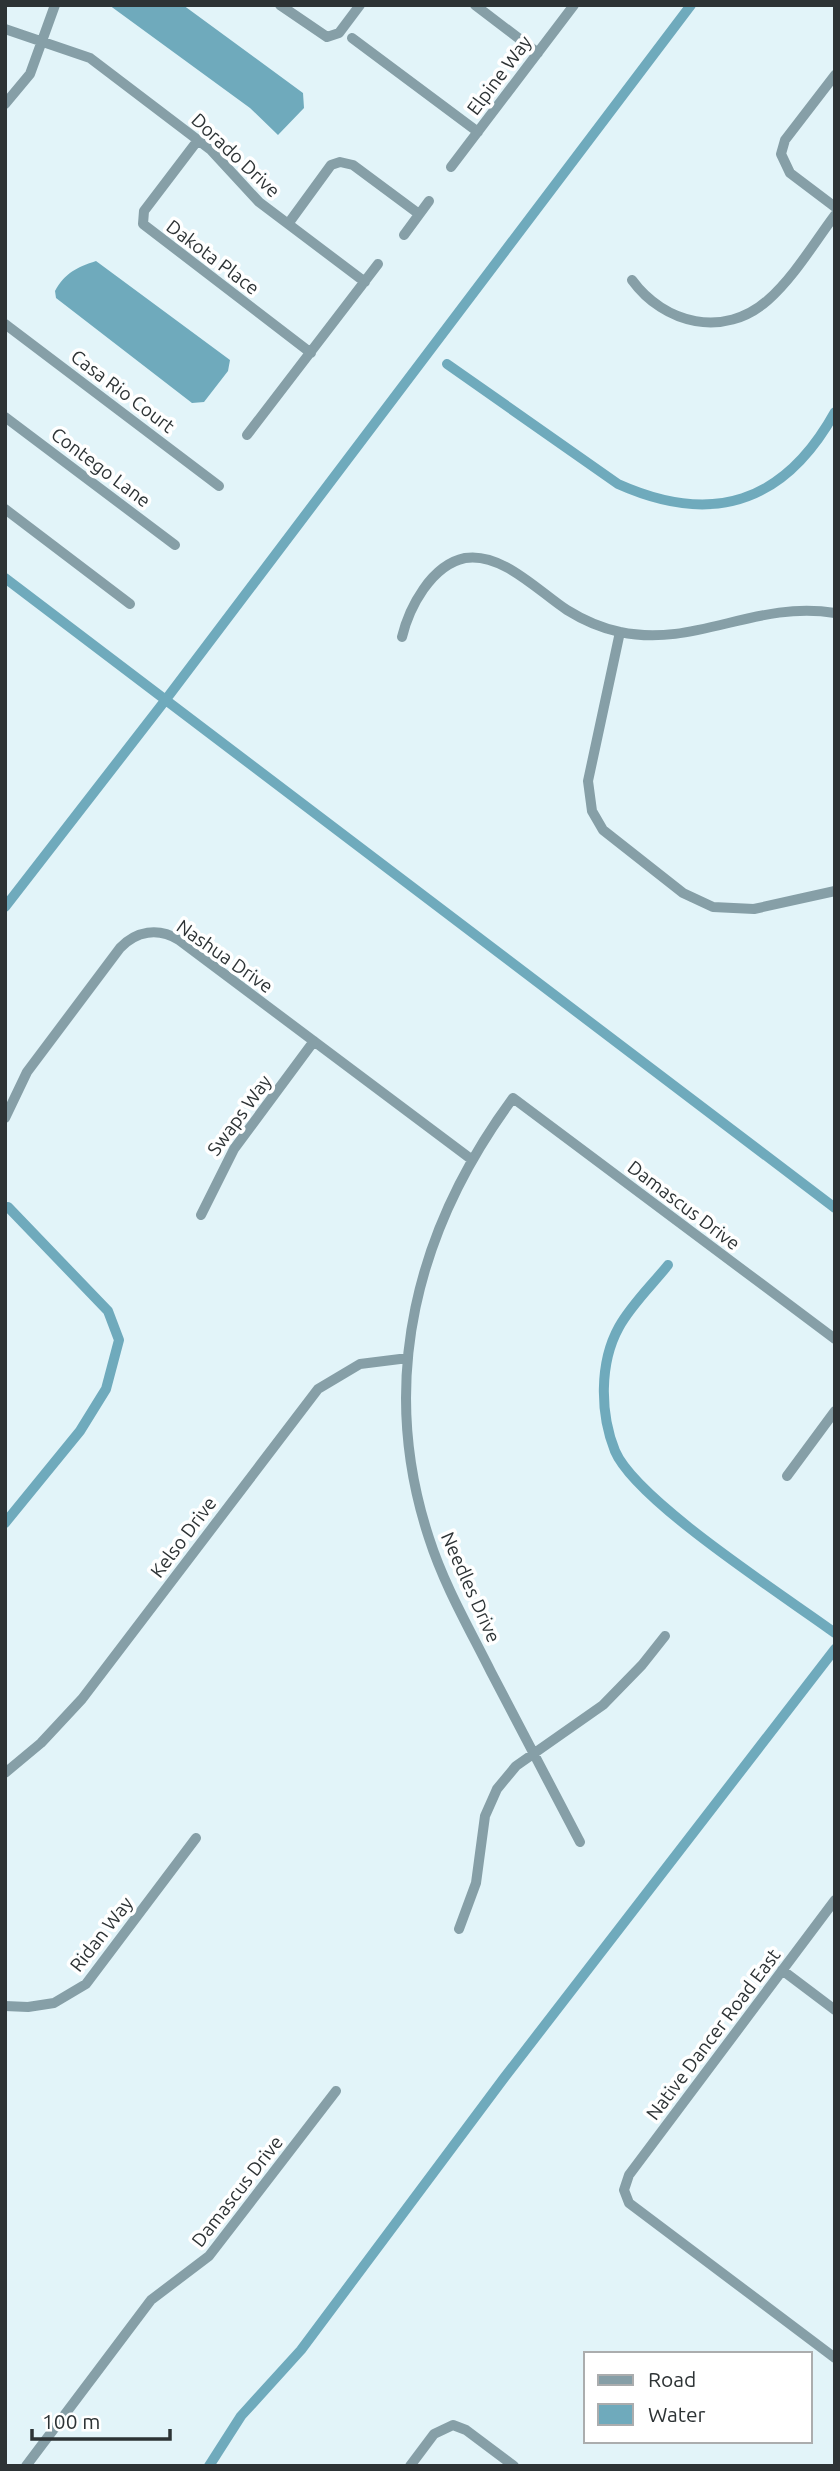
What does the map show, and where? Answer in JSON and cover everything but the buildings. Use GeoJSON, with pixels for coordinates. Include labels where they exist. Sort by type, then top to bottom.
{"type":"FeatureCollection","features":[{"type":"Feature","properties":{"kind":"street"},"geometry":{"type":"LineString","coordinates":[[5,104],[30,74],[55,5]]}},
{"type":"Feature","properties":{"kind":"street"},"geometry":{"type":"LineString","coordinates":[[280,5],[320,36],[333,36],[360,5]]}},
{"type":"Feature","properties":{"kind":"street"},"geometry":{"type":"LineString","coordinates":[[475,5],[538,53]]}},
{"type":"Feature","properties":{"kind":"street","name":"Elpine Way"},"geometry":{"type":"LineString","coordinates":[[451,167],[574,5]]}},
{"type":"Feature","properties":{"kind":"street","name":"Dorado Drive"},"geometry":{"type":"LineString","coordinates":[[5,29],[90,58],[198,140],[222,161],[249,193],[365,282]]}},
{"type":"Feature","properties":{"kind":"street","name":"Elpine Way"},"geometry":{"type":"LineString","coordinates":[[352,37],[478,132]]}},
{"type":"Feature","properties":{"kind":"street"},"geometry":{"type":"LineString","coordinates":[[835,75],[785,140],[781,154],[790,173],[835,206]]}},
{"type":"Feature","properties":{"kind":"street","name":"Dakota Place"},"geometry":{"type":"LineString","coordinates":[[198,140],[144,211],[144,224],[311,353]]}},
{"type":"Feature","properties":{"kind":"street"},"geometry":{"type":"LineString","coordinates":[[288,224],[331,165],[340,162],[353,165],[419,214]]}},
{"type":"Feature","properties":{"kind":"street"},"geometry":{"type":"LineString","coordinates":[[404,234],[429,201]]}},
{"type":"Feature","properties":{"kind":"street"},"geometry":{"type":"LineString","coordinates":[[632,280],[645,299],[672,316],[699,323],[729,320],[755,310],[772,296],[835,215]]}},
{"type":"Feature","properties":{"kind":"street"},"geometry":{"type":"LineString","coordinates":[[247,435],[379,264]]}},
{"type":"Feature","properties":{"kind":"street","name":"Casa Rio Court"},"geometry":{"type":"LineString","coordinates":[[5,324],[219,486]]}},
{"type":"Feature","properties":{"kind":"street","name":"Contego Lane"},"geometry":{"type":"LineString","coordinates":[[5,416],[175,545]]}},
{"type":"Feature","properties":{"kind":"street"},"geometry":{"type":"LineString","coordinates":[[5,509],[130,604]]}},
{"type":"Feature","properties":{"kind":"street"},"geometry":{"type":"LineString","coordinates":[[402,637],[406,620],[436,574],[452,562],[471,558],[498,563],[574,614],[620,632],[676,635],[779,610],[835,613]]}},
{"type":"Feature","properties":{"kind":"street"},"geometry":{"type":"LineString","coordinates":[[620,632],[588,781],[592,811],[603,830],[683,893],[713,907],[754,909],[835,891]]}},
{"type":"Feature","properties":{"kind":"street","name":"Nashua Drive"},"geometry":{"type":"LineString","coordinates":[[5,1118],[22,1081],[120,948],[130,939],[144,933],[159,932],[179,940],[471,1159]]}},
{"type":"Feature","properties":{"kind":"street","name":"Swaps Way"},"geometry":{"type":"LineString","coordinates":[[201,1215],[234,1149],[314,1041]]}},
{"type":"Feature","properties":{"kind":"street","name":"Needles Drive"},"geometry":{"type":"LineString","coordinates":[[513,1098],[471,1159],[442,1216],[428,1255],[416,1299],[408,1358],[409,1445],[428,1538],[452,1596],[580,1842]]}},
{"type":"Feature","properties":{"kind":"street","name":"Damascus Drive"},"geometry":{"type":"LineString","coordinates":[[513,1098],[835,1339]]}},
{"type":"Feature","properties":{"kind":"street","name":"Kelso Drive"},"geometry":{"type":"LineString","coordinates":[[5,1773],[41,1743],[82,1699],[318,1389],[360,1364],[408,1358]]}},
{"type":"Feature","properties":{"kind":"street"},"geometry":{"type":"LineString","coordinates":[[787,1476],[835,1411]]}},
{"type":"Feature","properties":{"kind":"street"},"geometry":{"type":"LineString","coordinates":[[459,1929],[476,1883],[482,1830],[490,1802],[506,1777],[603,1705],[665,1636]]}},
{"type":"Feature","properties":{"kind":"street","name":"Ridan Way"},"geometry":{"type":"LineString","coordinates":[[5,2006],[28,2007],[54,2003],[86,1984],[196,1838]]}},
{"type":"Feature","properties":{"kind":"street","name":"Native Dancer Road East"},"geometry":{"type":"LineString","coordinates":[[835,1900],[629,2175],[624,2190],[629,2203],[835,2358]]}},
{"type":"Feature","properties":{"kind":"street"},"geometry":{"type":"LineString","coordinates":[[782,1970],[835,2010]]}},
{"type":"Feature","properties":{"kind":"street","name":"Damascus Drive"},"geometry":{"type":"LineString","coordinates":[[26,2466],[151,2300],[209,2256],[336,2091]]}},
{"type":"Feature","properties":{"kind":"street"},"geometry":{"type":"LineString","coordinates":[[410,2466],[439,2429],[453,2425],[466,2430],[513,2466]]}},
{"type":"Feature","properties":{"kind":"water"},"geometry":{"type":"Polygon","coordinates":[[[109,5],[183,5],[303,93],[304,108],[278,135],[250,108],[109,5]]]}},
{"type":"Feature","properties":{"kind":"water"},"geometry":{"type":"Polygon","coordinates":[[[96,261],[230,360],[228,371],[204,402],[192,403],[56,298],[55,291],[67,275],[96,261]]]}},
{"type":"Feature","properties":{"kind":"waterway"},"geometry":{"type":"LineString","coordinates":[[5,907],[167,698],[691,5]]}},
{"type":"Feature","properties":{"kind":"waterway"},"geometry":{"type":"LineString","coordinates":[[447,364],[618,484],[652,497],[684,503],[715,504],[743,498],[769,486],[793,468],[815,443],[835,412]]}},
{"type":"Feature","properties":{"kind":"waterway"},"geometry":{"type":"LineString","coordinates":[[5,578],[835,1208]]}},
{"type":"Feature","properties":{"kind":"waterway"},"geometry":{"type":"LineString","coordinates":[[5,1523],[80,1431],[106,1389],[119,1340],[108,1311],[8,1207]]}},
{"type":"Feature","properties":{"kind":"waterway"},"geometry":{"type":"LineString","coordinates":[[668,1265],[624,1319],[612,1341],[605,1372],[604,1405],[615,1451],[628,1472],[681,1521],[835,1633]]}},
{"type":"Feature","properties":{"kind":"waterway"},"geometry":{"type":"LineString","coordinates":[[209,2466],[241,2416],[301,2350],[504,2078],[835,1649]]}}]}
